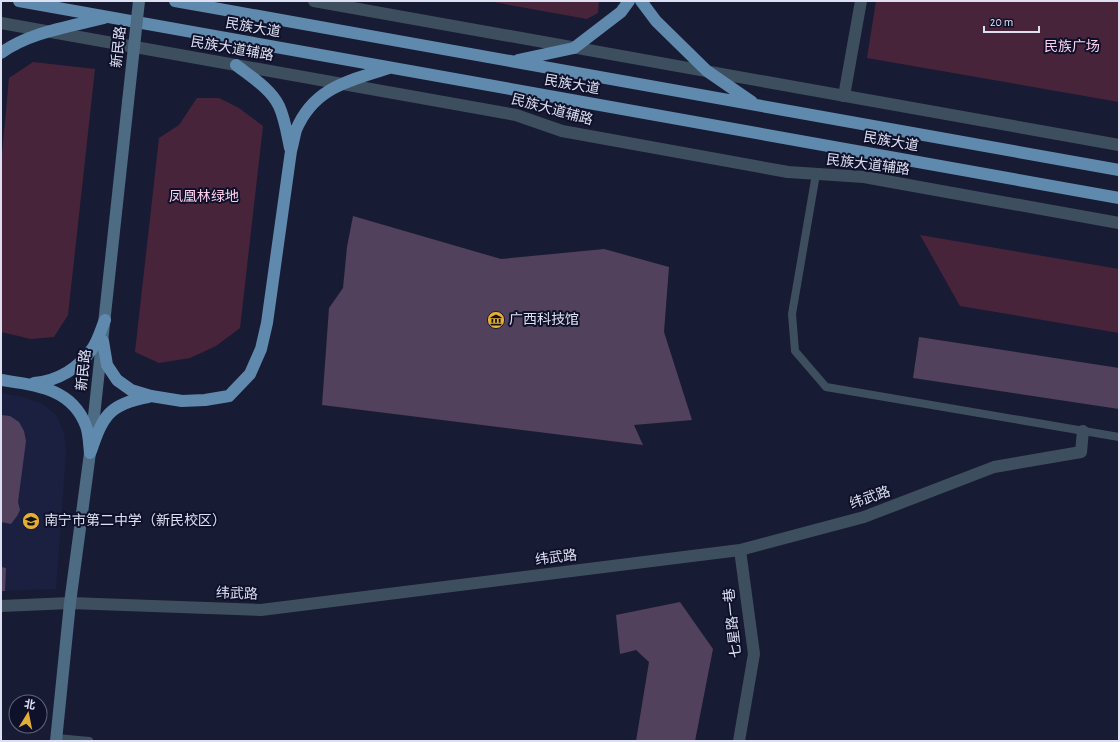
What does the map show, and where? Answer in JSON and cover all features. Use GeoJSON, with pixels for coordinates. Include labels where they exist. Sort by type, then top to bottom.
{"type":"FeatureCollection","features":[{"type":"Feature","properties":{"kind":"highway","name":"民族大道"},"geometry":{"type":"LineString","coordinates":[[19,1],[1119,198]]}},
{"type":"Feature","properties":{"kind":"highway","name":"民族大道"},"geometry":{"type":"LineString","coordinates":[[175,1],[1119,170]]}},
{"type":"Feature","properties":{"kind":"highway"},"geometry":{"type":"LineString","coordinates":[[511,61],[574,48],[621,12],[629,1]]}},
{"type":"Feature","properties":{"kind":"highway"},"geometry":{"type":"LineString","coordinates":[[641,1],[656,21],[707,71],[756,105]]}},
{"type":"Feature","properties":{"kind":"highway"},"geometry":{"type":"LineString","coordinates":[[1,53],[9,47],[24,40],[108,17]]}},
{"type":"Feature","properties":{"kind":"highway"},"geometry":{"type":"LineString","coordinates":[[236,65],[261,84],[278,104],[291,151]]}},
{"type":"Feature","properties":{"kind":"highway"},"geometry":{"type":"LineString","coordinates":[[103,341],[107,365],[116,380],[131,390],[151,396],[182,401],[205,400],[229,396],[250,374],[261,349],[267,323],[291,151],[296,131],[309,107],[321,96],[341,83],[390,67]]}},
{"type":"Feature","properties":{"kind":"highway"},"geometry":{"type":"LineString","coordinates":[[27,384],[46,382],[62,376],[81,363],[93,348],[105,320]]}},
{"type":"Feature","properties":{"kind":"highway"},"geometry":{"type":"LineString","coordinates":[[1,380],[52,390],[66,398],[79,410],[86,427],[90,454]]}},
{"type":"Feature","properties":{"kind":"highway"},"geometry":{"type":"LineString","coordinates":[[90,454],[98,430],[108,415],[118,405],[131,400],[151,396]]}},
{"type":"Feature","properties":{"kind":"main road","name":"新民路"},"geometry":{"type":"LineString","coordinates":[[56,739],[70,602],[90,454],[103,341],[139,1]]}},
{"type":"Feature","properties":{"kind":"street"},"geometry":{"type":"LineString","coordinates":[[314,1],[1119,145]]}},
{"type":"Feature","properties":{"kind":"street"},"geometry":{"type":"LineString","coordinates":[[844,96],[861,1]]}},
{"type":"Feature","properties":{"kind":"street","name":"民族大道辅路"},"geometry":{"type":"LineString","coordinates":[[1,23],[516,115],[562,131],[788,172],[864,177],[1119,223]]}},
{"type":"Feature","properties":{"kind":"street","name":"纬武路"},"geometry":{"type":"LineString","coordinates":[[1,606],[70,602],[261,610],[740,550],[864,517],[994,467],[1081,452],[1083,431]]}},
{"type":"Feature","properties":{"kind":"street","name":"七星路一巷"},"geometry":{"type":"LineString","coordinates":[[739,741],[754,654],[740,550]]}},
{"type":"Feature","properties":{"kind":"lane"},"geometry":{"type":"LineString","coordinates":[[816,174],[792,314],[795,351],[826,387],[1119,437]]}},
{"type":"Feature","properties":{"kind":"lane"},"geometry":{"type":"LineString","coordinates":[[56,739],[89,741]]}},
{"type":"Feature","properties":{"kind":"shaded area","name":"南宁市第二中学（新民校区）"},"geometry":{"type":"Polygon","coordinates":[[[1,393],[22,397],[43,404],[56,415],[64,433],[66,452],[56,589],[1,591],[1,393]]]}},
{"type":"Feature","properties":{"kind":"green space"},"geometry":{"type":"Polygon","coordinates":[[[488,1],[599,1],[598,13],[587,19],[488,1]]]}},
{"type":"Feature","properties":{"kind":"green space","name":"民族广场"},"geometry":{"type":"Polygon","coordinates":[[[876,1],[1119,1],[1119,102],[867,58],[876,1]]]}},
{"type":"Feature","properties":{"kind":"green space"},"geometry":{"type":"Polygon","coordinates":[[[33,62],[95,69],[68,315],[54,337],[31,339],[1,332],[1,165],[9,78],[33,62]]]}},
{"type":"Feature","properties":{"kind":"green space","name":"凤凰林绿地"},"geometry":{"type":"Polygon","coordinates":[[[197,98],[219,98],[239,108],[263,126],[240,328],[216,346],[190,358],[159,363],[135,352],[159,138],[179,125],[197,98]]]}},
{"type":"Feature","properties":{"kind":"green space"},"geometry":{"type":"Polygon","coordinates":[[[920,235],[1119,269],[1119,333],[960,306],[920,235]]]}},
{"type":"Feature","properties":{"kind":"building","name":"广西科技馆"},"geometry":{"type":"Polygon","coordinates":[[[353,216],[501,259],[604,249],[669,267],[664,332],[692,420],[634,425],[643,445],[322,405],[329,308],[343,288],[347,247],[353,216]]]}},
{"type":"Feature","properties":{"kind":"building"},"geometry":{"type":"Polygon","coordinates":[[[919,337],[1119,368],[1119,409],[913,378],[919,337]]]}},
{"type":"Feature","properties":{"kind":"building"},"geometry":{"type":"Polygon","coordinates":[[[1,415],[10,416],[19,422],[24,431],[26,441],[18,502],[20,510],[11,524],[1,522],[1,415]]]}},
{"type":"Feature","properties":{"kind":"building"},"geometry":{"type":"Polygon","coordinates":[[[1,567],[6,568],[5,591],[1,591],[1,567]]]}},
{"type":"Feature","properties":{"kind":"building"},"geometry":{"type":"Polygon","coordinates":[[[680,602],[713,649],[695,741],[636,741],[649,662],[636,650],[620,654],[616,615],[680,602]]]}},
{"type":"Feature","properties":{"kind":"place","name":"广西科技馆"},"geometry":{"type":"Point","coordinates":[496,320]}},
{"type":"Feature","properties":{"kind":"place","name":"南宁市第二中学（新民校区）"},"geometry":{"type":"Point","coordinates":[31,521]}}]}
